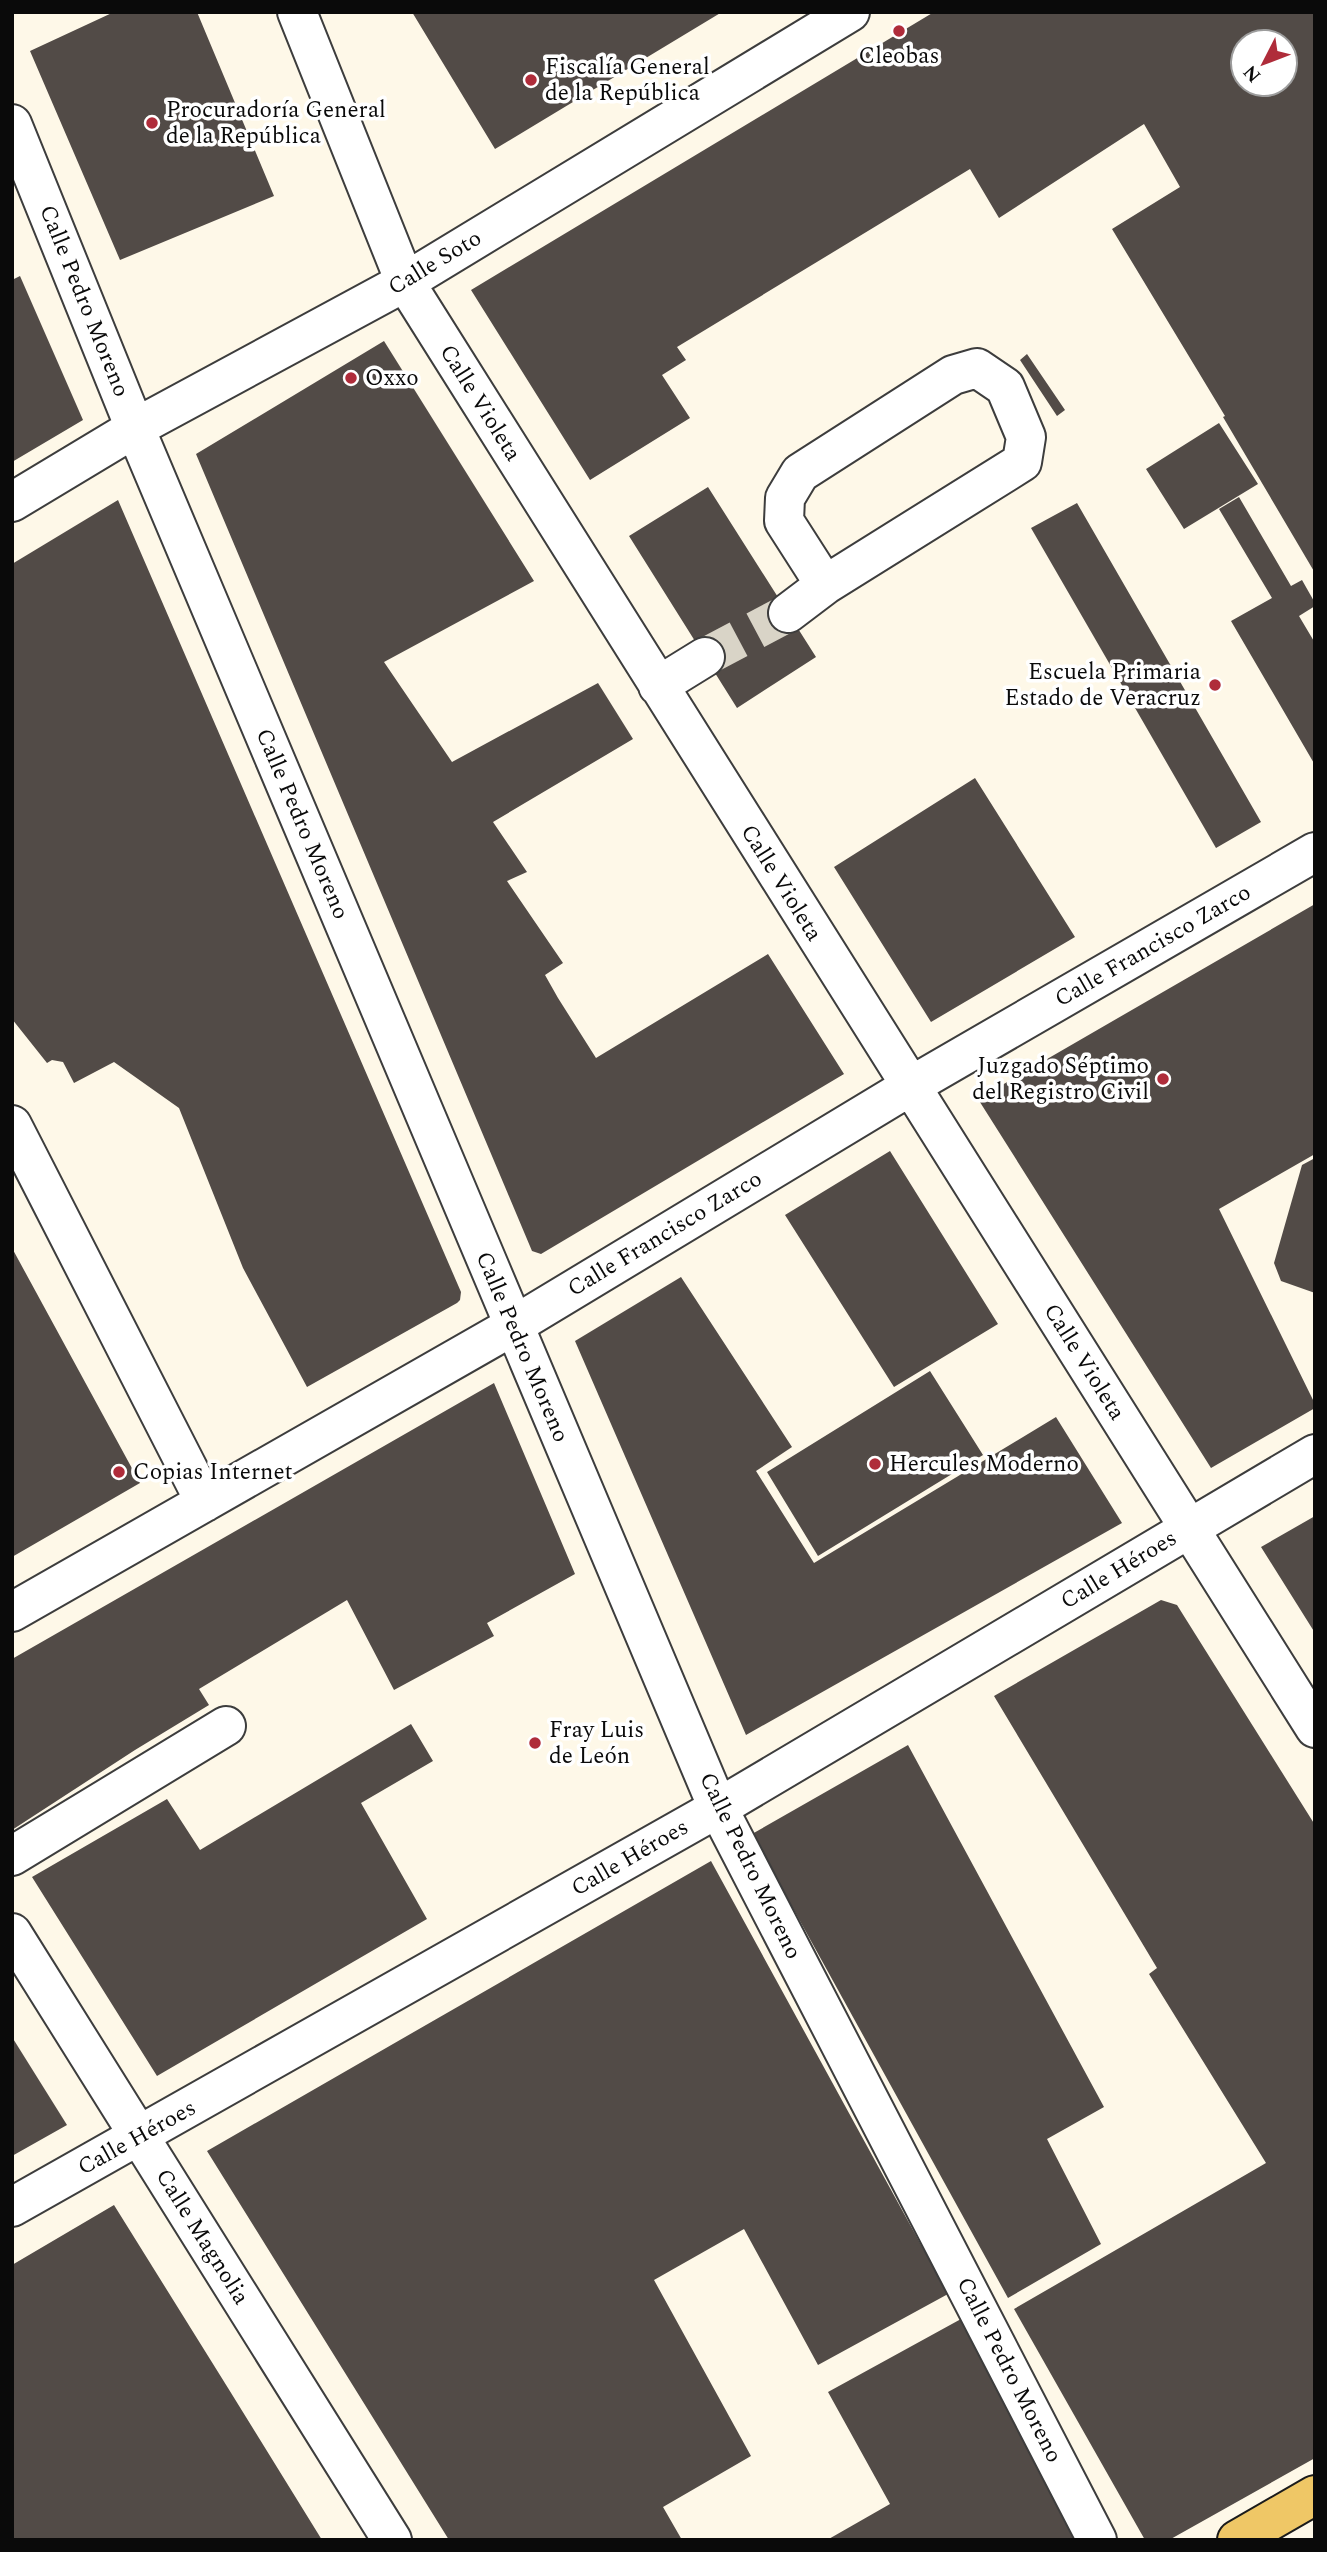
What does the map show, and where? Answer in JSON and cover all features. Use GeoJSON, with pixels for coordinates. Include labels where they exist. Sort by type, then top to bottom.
{"type":"FeatureCollection","features":[{"type":"Feature","properties":{"kind":"main road"},"geometry":{"type":"LineString","coordinates":[[1237,2540],[1315,2495]]}},
{"type":"Feature","properties":{"kind":"street","name":"Calle Violeta"},"geometry":{"type":"LineString","coordinates":[[297,12],[405,282],[909,1087],[1315,1728]]}},
{"type":"Feature","properties":{"kind":"street","name":"Calle Soto"},"geometry":{"type":"LineString","coordinates":[[12,502],[135,428],[405,282],[850,12]]}},
{"type":"Feature","properties":{"kind":"street","name":"Calle Pedro Moreno"},"geometry":{"type":"LineString","coordinates":[[12,124],[135,428],[718,1808],[1097,2540]]}},
{"type":"Feature","properties":{"kind":"street"},"geometry":{"type":"LineString","coordinates":[[788,612],[825,585],[1022,462],[1026,437],[1005,387],[977,368],[953,375],[800,473],[785,498],[784,521],[825,585]]}},
{"type":"Feature","properties":{"kind":"street"},"geometry":{"type":"LineString","coordinates":[[658,686],[705,657]]}},
{"type":"Feature","properties":{"kind":"street","name":"Calle Francisco Zarco"},"geometry":{"type":"LineString","coordinates":[[12,1612],[513,1326],[909,1087],[1315,852]]}},
{"type":"Feature","properties":{"kind":"street"},"geometry":{"type":"LineString","coordinates":[[12,1125],[205,1502]]}},
{"type":"Feature","properties":{"kind":"street","name":"Calle Héroes"},"geometry":{"type":"LineString","coordinates":[[12,2207],[718,1808],[1315,1454]]}},
{"type":"Feature","properties":{"kind":"street"},"geometry":{"type":"LineString","coordinates":[[12,1856],[226,1726]]}},
{"type":"Feature","properties":{"kind":"street","name":"Calle Magnolia"},"geometry":{"type":"LineString","coordinates":[[12,1933],[393,2540]]}},
{"type":"Feature","properties":{"kind":"building","name":"Procuradoría General de la República"},"geometry":{"type":"Polygon","coordinates":[[[114,12],[197,12],[274,196],[120,260],[30,51],[114,12]]]}},
{"type":"Feature","properties":{"kind":"building","name":"Fiscalía General de la República"},"geometry":{"type":"Polygon","coordinates":[[[412,12],[722,12],[495,149],[412,12]]]}},
{"type":"Feature","properties":{"kind":"building"},"geometry":{"type":"Polygon","coordinates":[[[934,12],[1315,12],[1315,573],[1223,417],[1225,416],[1112,229],[1180,187],[1144,124],[999,218],[970,169],[677,347],[686,360],[662,375],[690,418],[590,480],[471,290],[934,12]]]}},
{"type":"Feature","properties":{"kind":"building"},"geometry":{"type":"Polygon","coordinates":[[[20,276],[83,420],[12,462],[12,280],[20,276]]]}},
{"type":"Feature","properties":{"kind":"building"},"geometry":{"type":"Polygon","coordinates":[[[384,341],[534,581],[384,662],[452,762],[598,683],[633,739],[493,822],[527,872],[507,881],[563,963],[545,975],[558,998],[596,1058],[768,954],[844,1074],[541,1254],[532,1251],[196,454],[384,341]]]}},
{"type":"Feature","properties":{"kind":"building"},"geometry":{"type":"Polygon","coordinates":[[[1027,354],[1065,410],[1057,416],[1020,360],[1027,354]]]}},
{"type":"Feature","properties":{"kind":"building"},"geometry":{"type":"Polygon","coordinates":[[[1219,423],[1258,484],[1184,529],[1146,469],[1219,423]]]}},
{"type":"Feature","properties":{"kind":"building"},"geometry":{"type":"Polygon","coordinates":[[[708,487],[816,657],[737,708],[629,536],[708,487]]]}},
{"type":"Feature","properties":{"kind":"building"},"geometry":{"type":"Polygon","coordinates":[[[1239,497],[1291,586],[1302,580],[1315,603],[1315,606],[1299,616],[1315,643],[1315,765],[1231,621],[1272,598],[1219,509],[1239,497]]]}},
{"type":"Feature","properties":{"kind":"building"},"geometry":{"type":"Polygon","coordinates":[[[118,500],[461,1292],[457,1303],[307,1387],[243,1268],[179,1108],[114,1062],[74,1083],[63,1062],[52,1060],[47,1063],[12,1019],[12,564],[118,500]]]}},
{"type":"Feature","properties":{"kind":"building"},"geometry":{"type":"Polygon","coordinates":[[[1077,503],[1261,822],[1216,848],[1031,528],[1077,503]]]}},
{"type":"Feature","properties":{"kind":"building"},"geometry":{"type":"Polygon","coordinates":[[[975,778],[1075,937],[931,1022],[834,867],[975,778]]]}},
{"type":"Feature","properties":{"kind":"building"},"geometry":{"type":"Polygon","coordinates":[[[1315,904],[1315,1154],[1219,1209],[1315,1408],[1211,1468],[978,1099],[1315,904]]]}},
{"type":"Feature","properties":{"kind":"building"},"geometry":{"type":"Polygon","coordinates":[[[890,1151],[998,1324],[894,1387],[785,1215],[890,1151]]]}},
{"type":"Feature","properties":{"kind":"building"},"geometry":{"type":"Polygon","coordinates":[[[1315,1158],[1315,1293],[1281,1281],[1274,1263],[1302,1165],[1315,1158]]]}},
{"type":"Feature","properties":{"kind":"building"},"geometry":{"type":"Polygon","coordinates":[[[12,1248],[140,1483],[12,1557],[12,1248]]]}},
{"type":"Feature","properties":{"kind":"building"},"geometry":{"type":"Polygon","coordinates":[[[681,1277],[792,1447],[756,1471],[814,1563],[1056,1417],[1122,1523],[746,1735],[575,1341],[681,1277]]]}},
{"type":"Feature","properties":{"kind":"building","name":"Hercules Moderno"},"geometry":{"type":"Polygon","coordinates":[[[930,1371],[983,1455],[818,1556],[767,1472],[930,1371]]]}},
{"type":"Feature","properties":{"kind":"building"},"geometry":{"type":"Polygon","coordinates":[[[494,1383],[575,1574],[487,1623],[494,1636],[394,1690],[347,1600],[199,1689],[209,1705],[12,1830],[12,1659],[494,1383]]]}},
{"type":"Feature","properties":{"kind":"building"},"geometry":{"type":"Polygon","coordinates":[[[1315,1516],[1315,1633],[1261,1547],[1315,1516]]]}},
{"type":"Feature","properties":{"kind":"building"},"geometry":{"type":"Polygon","coordinates":[[[1161,1600],[1177,1605],[1315,1825],[1315,2458],[1169,2540],[1145,2540],[1014,2309],[1266,2163],[1149,1974],[1157,1968],[994,1696],[1161,1600]]]}},
{"type":"Feature","properties":{"kind":"building"},"geometry":{"type":"Polygon","coordinates":[[[411,1724],[433,1761],[361,1803],[427,1919],[157,2076],[32,1877],[167,1799],[200,1850],[411,1724]]]}},
{"type":"Feature","properties":{"kind":"building"},"geometry":{"type":"Polygon","coordinates":[[[908,1745],[1104,2107],[1047,2139],[1101,2244],[1008,2298],[752,1834],[908,1745]]]}},
{"type":"Feature","properties":{"kind":"building"},"geometry":{"type":"Polygon","coordinates":[[[711,1861],[948,2294],[818,2365],[744,2229],[654,2280],[751,2456],[663,2507],[682,2540],[449,2540],[207,2151],[711,1861]]]}},
{"type":"Feature","properties":{"kind":"building"},"geometry":{"type":"Polygon","coordinates":[[[12,2037],[67,2125],[12,2156],[12,2037]]]}},
{"type":"Feature","properties":{"kind":"building"},"geometry":{"type":"Polygon","coordinates":[[[114,2205],[322,2540],[12,2540],[12,2265],[114,2205]]]}},
{"type":"Feature","properties":{"kind":"building"},"geometry":{"type":"Polygon","coordinates":[[[961,2319],[1082,2540],[827,2540],[890,2504],[828,2392],[961,2319]]]}},
{"type":"Feature","properties":{"kind":"tunnel"},"geometry":{"type":"LineString","coordinates":[[705,657],[788,613]]}},
{"type":"Feature","properties":{"kind":"place","name":"Cleobas"},"geometry":{"type":"Point","coordinates":[899,31]}},
{"type":"Feature","properties":{"kind":"place","name":"Fiscalía General de la República"},"geometry":{"type":"Point","coordinates":[531,80]}},
{"type":"Feature","properties":{"kind":"place","name":"Procuradoría General de la República"},"geometry":{"type":"Point","coordinates":[152,123]}},
{"type":"Feature","properties":{"kind":"place","name":"Oxxo"},"geometry":{"type":"Point","coordinates":[351,378]}},
{"type":"Feature","properties":{"kind":"place","name":"Escuela Primaria Estado de Veracruz"},"geometry":{"type":"Point","coordinates":[1215,685]}},
{"type":"Feature","properties":{"kind":"place","name":"Juzgado Séptimo del Registro Civil"},"geometry":{"type":"Point","coordinates":[1163,1079]}},
{"type":"Feature","properties":{"kind":"place","name":"Hercules Moderno"},"geometry":{"type":"Point","coordinates":[875,1464]}},
{"type":"Feature","properties":{"kind":"place","name":"Copias Internet"},"geometry":{"type":"Point","coordinates":[119,1472]}},
{"type":"Feature","properties":{"kind":"place","name":"Fray Luis de León"},"geometry":{"type":"Point","coordinates":[535,1743]}}]}
